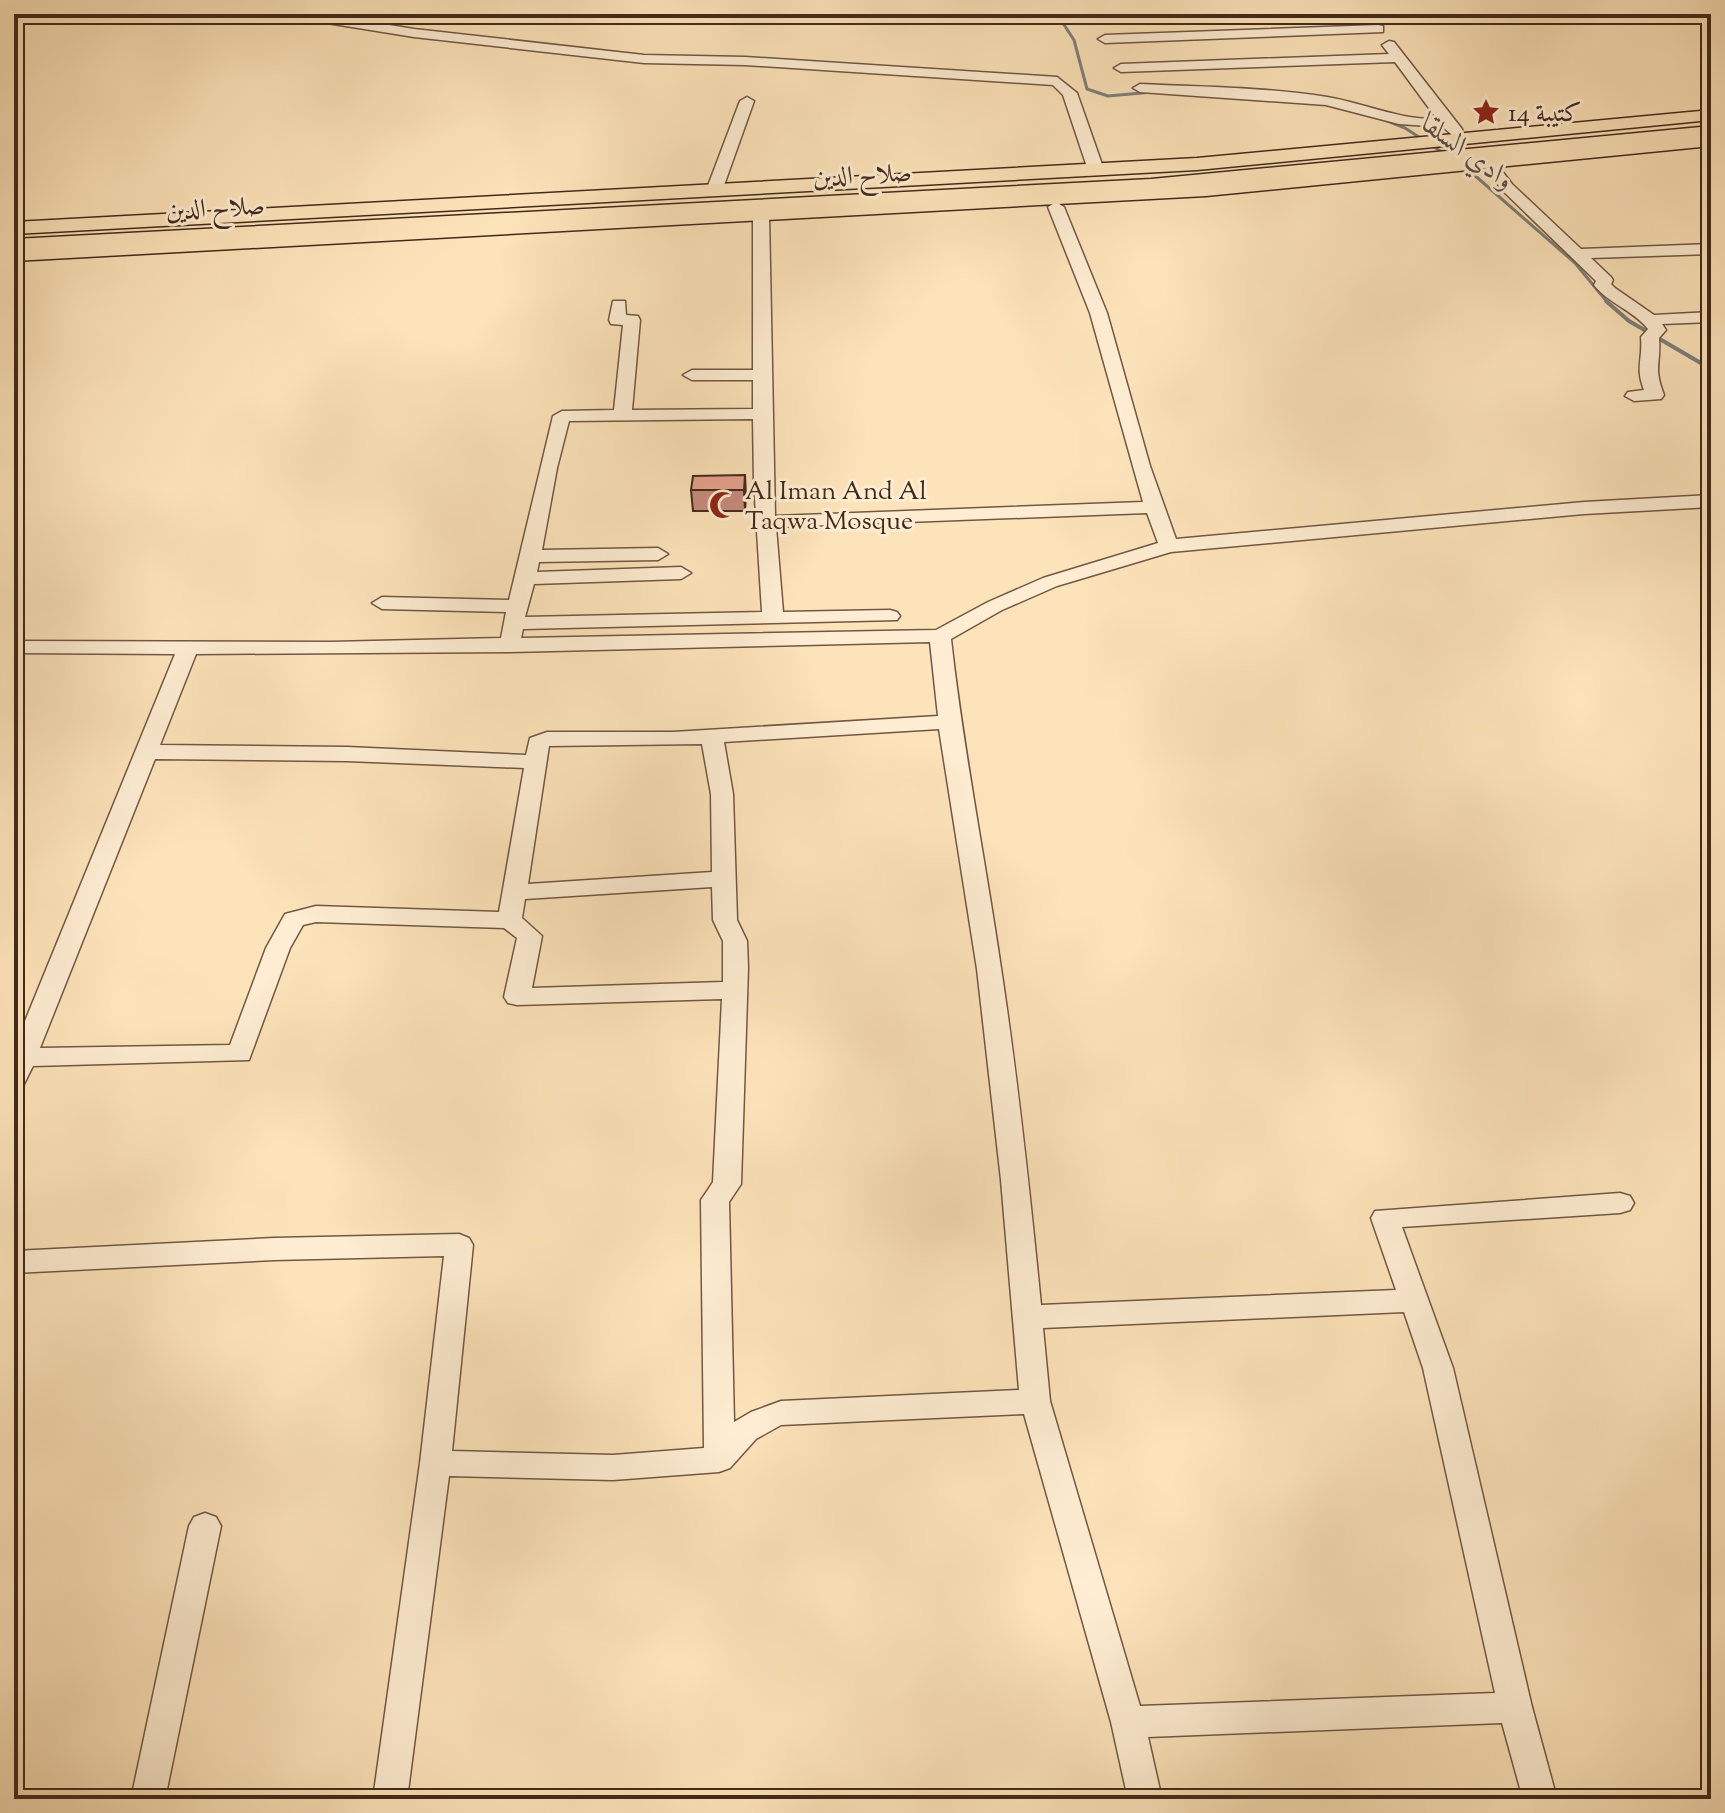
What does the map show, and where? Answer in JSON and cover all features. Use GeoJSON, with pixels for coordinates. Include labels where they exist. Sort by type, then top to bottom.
{"type":"FeatureCollection","features":[{"type":"Feature","properties":{"kind":"highway","name":"صلاح الدين"},"geometry":{"type":"LineString","coordinates":[[1594,136],[1711,123]]}},
{"type":"Feature","properties":{"kind":"highway","name":"صلاح الدين"},"geometry":{"type":"LineString","coordinates":[[14,246],[121,236],[354,223],[1139,186],[1249,178],[1424,154],[1466,142],[1711,132]]}},
{"type":"Feature","properties":{"kind":"highway","name":"صلاح الدين"},"geometry":{"type":"LineString","coordinates":[[14,237],[121,236]]}},
{"type":"Feature","properties":{"kind":"main road"},"geometry":{"type":"LineString","coordinates":[[1466,142],[1711,115]]}},
{"type":"Feature","properties":{"kind":"main road"},"geometry":{"type":"LineString","coordinates":[[1466,142],[1711,140]]}},
{"type":"Feature","properties":{"kind":"main road"},"geometry":{"type":"LineString","coordinates":[[14,228],[1424,154]]}},
{"type":"Feature","properties":{"kind":"main road"},"geometry":{"type":"LineString","coordinates":[[14,255],[1023,200],[1067,202],[1220,189],[1424,154]]}},
{"type":"Feature","properties":{"kind":"street"},"geometry":{"type":"LineString","coordinates":[[296,14],[414,33],[606,56],[1057,81],[1070,93],[1096,170]]}},
{"type":"Feature","properties":{"kind":"street"},"geometry":{"type":"LineString","coordinates":[[1367,14],[1466,142],[1507,187],[1605,280],[1602,285],[1614,298],[1628,301],[1657,330],[1650,337],[1651,353],[1646,372],[1655,395],[1634,396]]}},
{"type":"Feature","properties":{"kind":"street"},"geometry":{"type":"LineString","coordinates":[[1105,39],[1200,30],[1378,29]]}},
{"type":"Feature","properties":{"kind":"street"},"geometry":{"type":"LineString","coordinates":[[1200,30],[1217,64]]}},
{"type":"Feature","properties":{"kind":"street"},"geometry":{"type":"LineString","coordinates":[[1121,68],[1399,58]]}},
{"type":"Feature","properties":{"kind":"street"},"geometry":{"type":"LineString","coordinates":[[1140,88],[1329,101],[1466,142]]}},
{"type":"Feature","properties":{"kind":"street"},"geometry":{"type":"LineString","coordinates":[[714,191],[747,101]]}},
{"type":"Feature","properties":{"kind":"street"},"geometry":{"type":"LineString","coordinates":[[1067,202],[1153,507],[1169,546]]}},
{"type":"Feature","properties":{"kind":"street"},"geometry":{"type":"LineString","coordinates":[[761,215],[763,483],[773,617]]}},
{"type":"Feature","properties":{"kind":"street"},"geometry":{"type":"LineString","coordinates":[[1577,254],[1711,249]]}},
{"type":"Feature","properties":{"kind":"street"},"geometry":{"type":"LineString","coordinates":[[619,305],[617,320],[632,320],[623,414]]}},
{"type":"Feature","properties":{"kind":"street"},"geometry":{"type":"LineString","coordinates":[[1650,320],[1711,317]]}},
{"type":"Feature","properties":{"kind":"street"},"geometry":{"type":"LineString","coordinates":[[692,375],[763,375]]}},
{"type":"Feature","properties":{"kind":"street"},"geometry":{"type":"LineString","coordinates":[[510,646],[547,459],[562,416],[762,414]]}},
{"type":"Feature","properties":{"kind":"street"},"geometry":{"type":"LineString","coordinates":[[14,647],[510,646],[940,636],[995,606],[1050,582],[1169,546],[1584,508],[1711,501]]}},
{"type":"Feature","properties":{"kind":"street"},"geometry":{"type":"LineString","coordinates":[[768,522],[1153,507]]}},
{"type":"Feature","properties":{"kind":"street"},"geometry":{"type":"LineString","coordinates":[[530,556],[658,554]]}},
{"type":"Feature","properties":{"kind":"street"},"geometry":{"type":"LineString","coordinates":[[525,578],[681,573]]}},
{"type":"Feature","properties":{"kind":"street"},"geometry":{"type":"LineString","coordinates":[[382,603],[514,615],[890,616]]}},
{"type":"Feature","properties":{"kind":"street"},"geometry":{"type":"LineString","coordinates":[[940,636],[949,722],[989,969],[1035,1401],[1128,1722],[1145,1799]]}},
{"type":"Feature","properties":{"kind":"street"},"geometry":{"type":"LineString","coordinates":[[188,648],[18,1068],[240,1054],[278,948],[294,920],[316,914],[510,920],[530,936],[517,997],[735,990]]}},
{"type":"Feature","properties":{"kind":"street"},"geometry":{"type":"LineString","coordinates":[[510,920],[538,743],[547,739],[712,736],[949,722]]}},
{"type":"Feature","properties":{"kind":"street"},"geometry":{"type":"LineString","coordinates":[[712,736],[722,794],[725,920],[735,941],[727,1184],[715,1200],[719,1459]]}},
{"type":"Feature","properties":{"kind":"street"},"geometry":{"type":"LineString","coordinates":[[146,752],[347,754],[536,762]]}},
{"type":"Feature","properties":{"kind":"street"},"geometry":{"type":"LineString","coordinates":[[515,892],[725,879]]}},
{"type":"Feature","properties":{"kind":"street"},"geometry":{"type":"LineString","coordinates":[[1540,1799],[1515,1707],[1438,1368],[1385,1218],[1620,1203]]}},
{"type":"Feature","properties":{"kind":"street"},"geometry":{"type":"LineString","coordinates":[[14,1262],[274,1249],[459,1245],[435,1463],[390,1799]]}},
{"type":"Feature","properties":{"kind":"street"},"geometry":{"type":"LineString","coordinates":[[1028,1317],[1414,1300]]}},
{"type":"Feature","properties":{"kind":"street"},"geometry":{"type":"LineString","coordinates":[[435,1463],[577,1467],[683,1465],[719,1459],[738,1434],[758,1419],[781,1413],[1035,1401]]}},
{"type":"Feature","properties":{"kind":"street"},"geometry":{"type":"LineString","coordinates":[[148,1799],[205,1526]]}},
{"type":"Feature","properties":{"kind":"street"},"geometry":{"type":"LineString","coordinates":[[1128,1722],[1515,1707]]}},
{"type":"Feature","properties":{"kind":"building"},"geometry":{"type":"Polygon","coordinates":[[[745,475],[744,490],[691,490],[693,476],[745,475]]]}},
{"type":"Feature","properties":{"kind":"waterway","name":"وادي السلقا"},"geometry":{"type":"LineString","coordinates":[[1057,14],[1074,40],[1087,89],[1108,96],[1153,92]]}},
{"type":"Feature","properties":{"kind":"waterway","name":"وادي السلقا"},"geometry":{"type":"LineString","coordinates":[[1385,120],[1405,128],[1445,154]]}},
{"type":"Feature","properties":{"kind":"waterway","name":"وادي السلقا"},"geometry":{"type":"LineString","coordinates":[[1464,166],[1575,263],[1607,302]]}},
{"type":"Feature","properties":{"kind":"waterway","name":"وادي السلقا"},"geometry":{"type":"LineString","coordinates":[[1607,302],[1629,321],[1711,369]]}},
{"type":"Feature","properties":{"kind":"place","name":"كتيبة 14"},"geometry":{"type":"Point","coordinates":[1486,112]}},
{"type":"Feature","properties":{"kind":"place","name":"Al Iman And Al Taqwa Mosque"},"geometry":{"type":"Point","coordinates":[723,505]}}]}
